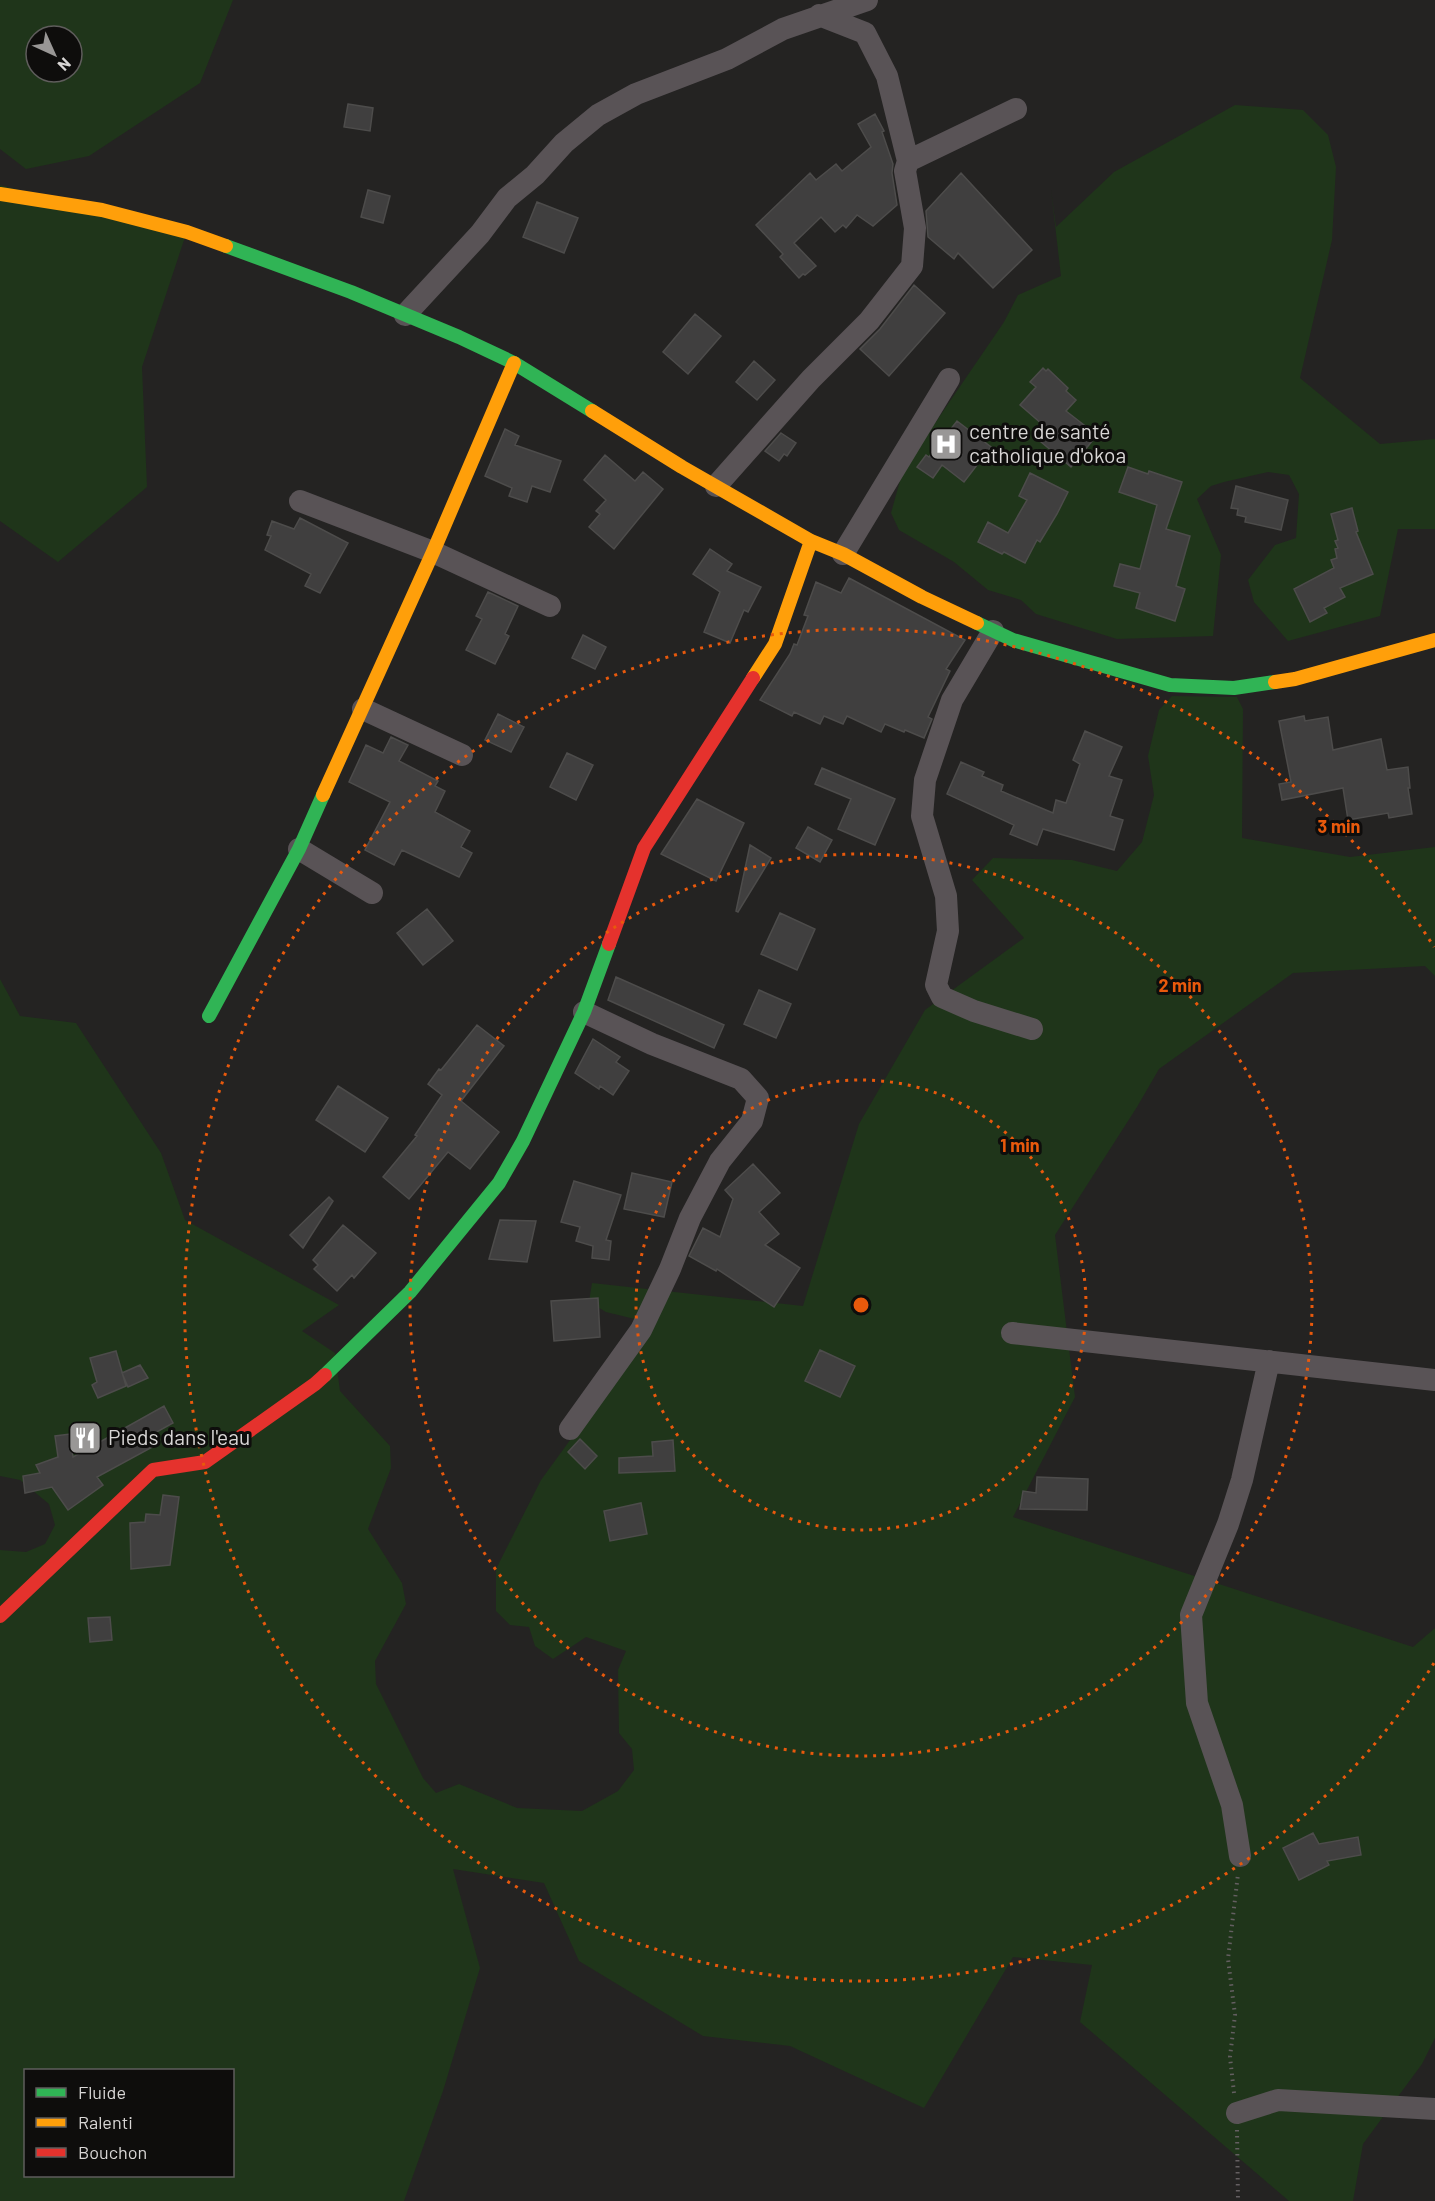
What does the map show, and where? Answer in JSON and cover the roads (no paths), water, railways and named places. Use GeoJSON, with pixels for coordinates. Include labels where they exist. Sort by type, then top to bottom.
{"type":"FeatureCollection","features":[{"type":"Feature","properties":{"kind":"street"},"geometry":{"type":"LineString","coordinates":[[405,315],[480,234],[507,198],[535,176],[564,143],[598,115],[636,94],[727,59],[783,29],[867,0]]}},
{"type":"Feature","properties":{"kind":"street"},"geometry":{"type":"LineString","coordinates":[[716,486],[811,379],[869,321],[912,266],[915,228],[905,171],[908,161],[888,76],[865,33],[819,15]]}},
{"type":"Feature","properties":{"kind":"street"},"geometry":{"type":"LineString","coordinates":[[908,161],[1016,109]]}},
{"type":"Feature","properties":{"kind":"street"},"geometry":{"type":"LineString","coordinates":[[0,194],[102,210],[187,232],[351,292],[459,337],[514,363],[682,467],[812,541],[843,554],[922,597],[1013,640],[1170,685],[1234,688],[1295,679],[1435,640]]}},
{"type":"Feature","properties":{"kind":"street"},"geometry":{"type":"LineString","coordinates":[[209,1016],[299,849],[433,552],[514,363]]}},
{"type":"Feature","properties":{"kind":"street"},"geometry":{"type":"LineString","coordinates":[[843,554],[949,379]]}},
{"type":"Feature","properties":{"kind":"street"},"geometry":{"type":"LineString","coordinates":[[300,501],[433,552],[550,606]]}},
{"type":"Feature","properties":{"kind":"street"},"geometry":{"type":"LineString","coordinates":[[0,1616],[153,1470],[205,1462],[315,1384],[410,1292],[499,1184],[523,1141],[584,1012],[644,848],[775,644],[812,541]]}},
{"type":"Feature","properties":{"kind":"street"},"geometry":{"type":"LineString","coordinates":[[993,631],[952,700],[925,780],[922,816],[946,896],[948,931],[936,985],[942,997],[974,1011],[1032,1029]]}},
{"type":"Feature","properties":{"kind":"street"},"geometry":{"type":"LineString","coordinates":[[363,709],[462,755]]}},
{"type":"Feature","properties":{"kind":"street"},"geometry":{"type":"LineString","coordinates":[[299,849],[372,893]]}},
{"type":"Feature","properties":{"kind":"street"},"geometry":{"type":"LineString","coordinates":[[570,1429],[641,1330],[670,1269],[690,1218],[720,1161],[752,1121],[758,1098],[741,1079],[652,1044],[584,1012]]}},
{"type":"Feature","properties":{"kind":"street"},"geometry":{"type":"LineString","coordinates":[[1012,1333],[1435,1380]]}},
{"type":"Feature","properties":{"kind":"street"},"geometry":{"type":"LineString","coordinates":[[1240,1856],[1232,1805],[1197,1703],[1191,1615],[1228,1524],[1242,1480],[1269,1361]]}},
{"type":"Feature","properties":{"kind":"street"},"geometry":{"type":"LineString","coordinates":[[1237,2113],[1278,2100],[1435,2109]]}},
{"type":"Feature","properties":{"kind":"place","name":"centre de santé catholique d'okoa"},"geometry":{"type":"Point","coordinates":[946,444]}},
{"type":"Feature","properties":{"kind":"place","name":"Pieds dans l'eau"},"geometry":{"type":"Point","coordinates":[85,1438]}}]}
